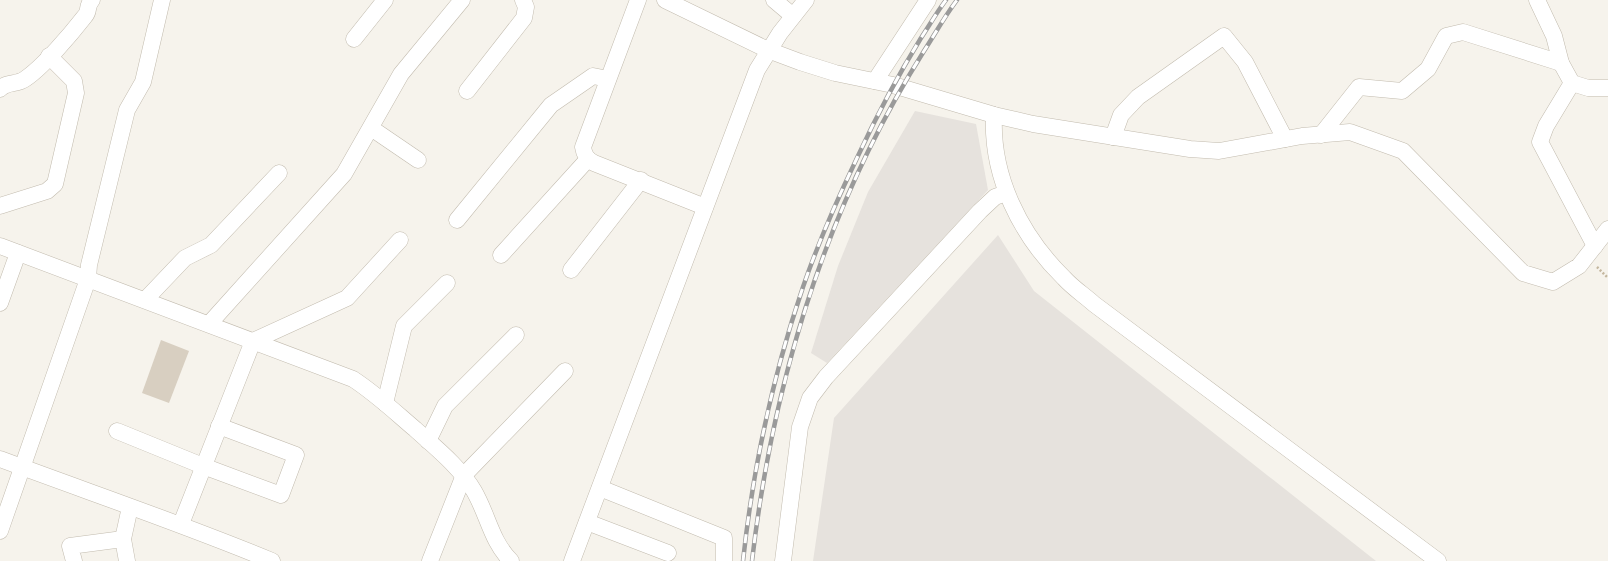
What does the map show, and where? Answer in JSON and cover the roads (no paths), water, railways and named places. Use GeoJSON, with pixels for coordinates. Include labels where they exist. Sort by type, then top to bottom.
{"type":"FeatureCollection","features":[{"type":"Feature","properties":{"kind":"street"},"geometry":{"type":"LineString","coordinates":[[0,89],[5,84],[24,80],[49,56],[87,15],[88,4],[92,0]]}},
{"type":"Feature","properties":{"kind":"street"},"geometry":{"type":"LineString","coordinates":[[0,531],[88,279],[89,265],[127,110],[143,82],[162,0]]}},
{"type":"Feature","properties":{"kind":"street"},"geometry":{"type":"LineString","coordinates":[[354,39],[385,0]]}},
{"type":"Feature","properties":{"kind":"street"},"geometry":{"type":"LineString","coordinates":[[209,324],[344,174],[401,74],[462,0]]}},
{"type":"Feature","properties":{"kind":"street"},"geometry":{"type":"LineString","coordinates":[[466,91],[524,18],[526,7],[522,0]]}},
{"type":"Feature","properties":{"kind":"street"},"geometry":{"type":"LineString","coordinates":[[638,0],[583,147],[584,154],[588,159],[705,207]]}},
{"type":"Feature","properties":{"kind":"street"},"geometry":{"type":"LineString","coordinates":[[666,0],[768,50],[834,73],[893,85],[994,115],[1033,124],[1190,149],[1219,151],[1285,139],[1350,132],[1403,150],[1523,273],[1553,282],[1579,266],[1608,229]]}},
{"type":"Feature","properties":{"kind":"street"},"geometry":{"type":"LineString","coordinates":[[774,0],[793,16]]}},
{"type":"Feature","properties":{"kind":"street"},"geometry":{"type":"LineString","coordinates":[[572,561],[757,70],[768,50],[806,0]]}},
{"type":"Feature","properties":{"kind":"street"},"geometry":{"type":"LineString","coordinates":[[875,81],[928,0]]}},
{"type":"Feature","properties":{"kind":"street"},"geometry":{"type":"LineString","coordinates":[[1537,0],[1554,36],[1561,63],[1572,83],[1588,88],[1608,88]]}},
{"type":"Feature","properties":{"kind":"street"},"geometry":{"type":"LineString","coordinates":[[1321,134],[1359,87],[1402,91],[1428,69],[1446,36],[1463,32],[1561,63]]}},
{"type":"Feature","properties":{"kind":"street"},"geometry":{"type":"LineString","coordinates":[[1113,136],[1121,114],[1138,97],[1224,36],[1245,62],[1285,139]]}},
{"type":"Feature","properties":{"kind":"street"},"geometry":{"type":"LineString","coordinates":[[0,206],[47,191],[55,184],[76,93],[74,81],[49,56]]}},
{"type":"Feature","properties":{"kind":"street"},"geometry":{"type":"LineString","coordinates":[[457,220],[551,105],[593,76],[608,79]]}},
{"type":"Feature","properties":{"kind":"street"},"geometry":{"type":"LineString","coordinates":[[1572,83],[1546,126],[1540,142],[1595,246]]}},
{"type":"Feature","properties":{"kind":"street"},"geometry":{"type":"LineString","coordinates":[[994,115],[993,136],[996,160],[1006,193],[1021,222],[1034,241],[1064,278],[1100,308],[1438,561]]}},
{"type":"Feature","properties":{"kind":"street"},"geometry":{"type":"LineString","coordinates":[[370,128],[418,160]]}},
{"type":"Feature","properties":{"kind":"street"},"geometry":{"type":"LineString","coordinates":[[501,255],[588,159]]}},
{"type":"Feature","properties":{"kind":"street"},"geometry":{"type":"LineString","coordinates":[[145,300],[185,258],[211,245],[279,173]]}},
{"type":"Feature","properties":{"kind":"street"},"geometry":{"type":"LineString","coordinates":[[571,270],[641,180]]}},
{"type":"Feature","properties":{"kind":"street"},"geometry":{"type":"LineString","coordinates":[[783,561],[800,427],[810,398],[826,377],[980,211],[995,197],[1006,193]]}},
{"type":"Feature","properties":{"kind":"street"},"geometry":{"type":"LineString","coordinates":[[181,524],[218,426],[253,341],[348,298],[400,240]]}},
{"type":"Feature","properties":{"kind":"street"},"geometry":{"type":"LineString","coordinates":[[0,246],[354,379],[372,391],[428,440],[464,475],[475,492],[494,538],[503,553],[511,561]]}},
{"type":"Feature","properties":{"kind":"street"},"geometry":{"type":"LineString","coordinates":[[0,303],[18,253]]}},
{"type":"Feature","properties":{"kind":"street"},"geometry":{"type":"LineString","coordinates":[[385,403],[404,326],[447,283]]}},
{"type":"Feature","properties":{"kind":"street"},"geometry":{"type":"LineString","coordinates":[[428,440],[445,406],[516,335]]}},
{"type":"Feature","properties":{"kind":"street"},"geometry":{"type":"LineString","coordinates":[[430,561],[464,475],[565,371]]}},
{"type":"Feature","properties":{"kind":"street"},"geometry":{"type":"LineString","coordinates":[[117,431],[203,466],[281,495],[296,455],[218,426]]}},
{"type":"Feature","properties":{"kind":"street"},"geometry":{"type":"LineString","coordinates":[[0,459],[130,507],[181,524],[256,558],[272,561]]}},
{"type":"Feature","properties":{"kind":"street"},"geometry":{"type":"LineString","coordinates":[[600,488],[724,538],[724,561]]}},
{"type":"Feature","properties":{"kind":"street"},"geometry":{"type":"LineString","coordinates":[[127,561],[123,539],[130,507]]}},
{"type":"Feature","properties":{"kind":"street"},"geometry":{"type":"LineString","coordinates":[[587,522],[668,553]]}},
{"type":"Feature","properties":{"kind":"street"},"geometry":{"type":"LineString","coordinates":[[74,561],[70,546],[123,539]]}},
{"type":"Feature","properties":{"kind":"railway"},"geometry":{"type":"LineString","coordinates":[[743,561],[752,491],[773,388],[792,320],[809,271],[835,206],[879,112],[912,53],[946,0]]}},
{"type":"Feature","properties":{"kind":"railway"},"geometry":{"type":"LineString","coordinates":[[752,561],[761,494],[774,427],[790,361],[810,296],[832,233],[859,170],[890,110],[924,51],[957,0]]}}]}
